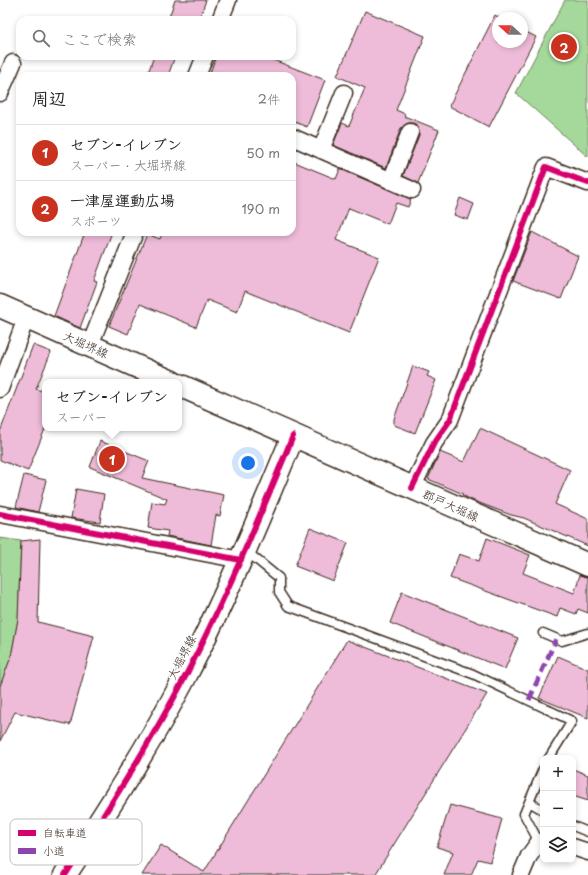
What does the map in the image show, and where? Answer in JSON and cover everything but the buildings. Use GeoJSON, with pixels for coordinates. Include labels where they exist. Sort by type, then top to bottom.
{"type":"FeatureCollection","features":[{"type":"Feature","properties":{"kind":"main road","name":"大堀堺線"},"geometry":{"type":"LineString","coordinates":[[0,306],[165,379]]}},
{"type":"Feature","properties":{"kind":"main road"},"geometry":{"type":"LineString","coordinates":[[182,386],[293,436]]}},
{"type":"Feature","properties":{"kind":"main road","name":"郡戸大堀線"},"geometry":{"type":"LineString","coordinates":[[293,436],[588,565]]}},
{"type":"Feature","properties":{"kind":"main road","name":"大堀堺線"},"geometry":{"type":"LineString","coordinates":[[101,819],[122,788],[180,686],[243,555],[293,436]]}},
{"type":"Feature","properties":{"kind":"main road","name":"大堀堺線"},"geometry":{"type":"LineString","coordinates":[[64,875],[71,865]]}},
{"type":"Feature","properties":{"kind":"street"},"geometry":{"type":"LineString","coordinates":[[222,16],[228,0]]}},
{"type":"Feature","properties":{"kind":"street"},"geometry":{"type":"LineString","coordinates":[[199,72],[203,60]]}},
{"type":"Feature","properties":{"kind":"street"},"geometry":{"type":"LineString","coordinates":[[0,92],[13,63]]}},
{"type":"Feature","properties":{"kind":"street"},"geometry":{"type":"LineString","coordinates":[[321,150],[344,92]]}},
{"type":"Feature","properties":{"kind":"street"},"geometry":{"type":"LineString","coordinates":[[391,180],[410,132]]}},
{"type":"Feature","properties":{"kind":"street"},"geometry":{"type":"LineString","coordinates":[[296,139],[412,190]]}},
{"type":"Feature","properties":{"kind":"street"},"geometry":{"type":"LineString","coordinates":[[412,488],[434,443],[450,420],[546,167],[588,183]]}},
{"type":"Feature","properties":{"kind":"street"},"geometry":{"type":"LineString","coordinates":[[90,345],[133,236]]}},
{"type":"Feature","properties":{"kind":"street"},"geometry":{"type":"LineString","coordinates":[[0,389],[26,318]]}},
{"type":"Feature","properties":{"kind":"street"},"geometry":{"type":"LineString","coordinates":[[0,514],[243,555]]}},
{"type":"Feature","properties":{"kind":"street"},"geometry":{"type":"LineString","coordinates":[[521,875],[529,856],[540,843]]}},
{"type":"Feature","properties":{"kind":"street"},"geometry":{"type":"LineString","coordinates":[[576,848],[588,852]]}},
{"type":"Feature","properties":{"kind":"lane"},"geometry":{"type":"LineString","coordinates":[[243,555],[279,578],[279,592],[288,606],[473,674],[572,721],[551,755]]}},
{"type":"Feature","properties":{"kind":"lane"},"geometry":{"type":"LineString","coordinates":[[543,633],[562,641],[588,633]]}},
{"type":"Feature","properties":{"kind":"lane"},"geometry":{"type":"LineString","coordinates":[[540,776],[524,814],[540,840]]}},
{"type":"Feature","properties":{"kind":"lane"},"geometry":{"type":"LineString","coordinates":[[529,802],[540,808]]}},
{"type":"Feature","properties":{"kind":"lane"},"geometry":{"type":"LineString","coordinates":[[576,827],[588,832]]}},
{"type":"Feature","properties":{"kind":"green space"},"geometry":{"type":"Polygon","coordinates":[[[565,0],[588,0],[588,157],[516,93],[565,0]]]}},
{"type":"Feature","properties":{"kind":"green space"},"geometry":{"type":"Polygon","coordinates":[[[0,538],[21,541],[18,619],[11,657],[0,686],[0,538]]]}},
{"type":"Feature","properties":{"kind":"marked path"},"geometry":{"type":"LineString","coordinates":[[529,700],[556,639]]}},
{"type":"Feature","properties":{"kind":"cycle path"},"geometry":{"type":"LineString","coordinates":[[412,488],[434,443],[450,420],[546,167],[588,183]]}},
{"type":"Feature","properties":{"kind":"cycle path"},"geometry":{"type":"LineString","coordinates":[[101,819],[127,778],[184,679],[228,589],[293,436]]}},
{"type":"Feature","properties":{"kind":"cycle path"},"geometry":{"type":"LineString","coordinates":[[0,514],[241,560]]}},
{"type":"Feature","properties":{"kind":"cycle path"},"geometry":{"type":"LineString","coordinates":[[65,875],[71,865]]}},
{"type":"Feature","properties":{"kind":"place","name":"一津屋運動広場"},"geometry":{"type":"Point","coordinates":[564,47]}},
{"type":"Feature","properties":{"kind":"place","name":"セブン-イレブン"},"geometry":{"type":"Point","coordinates":[112,459]}}]}
